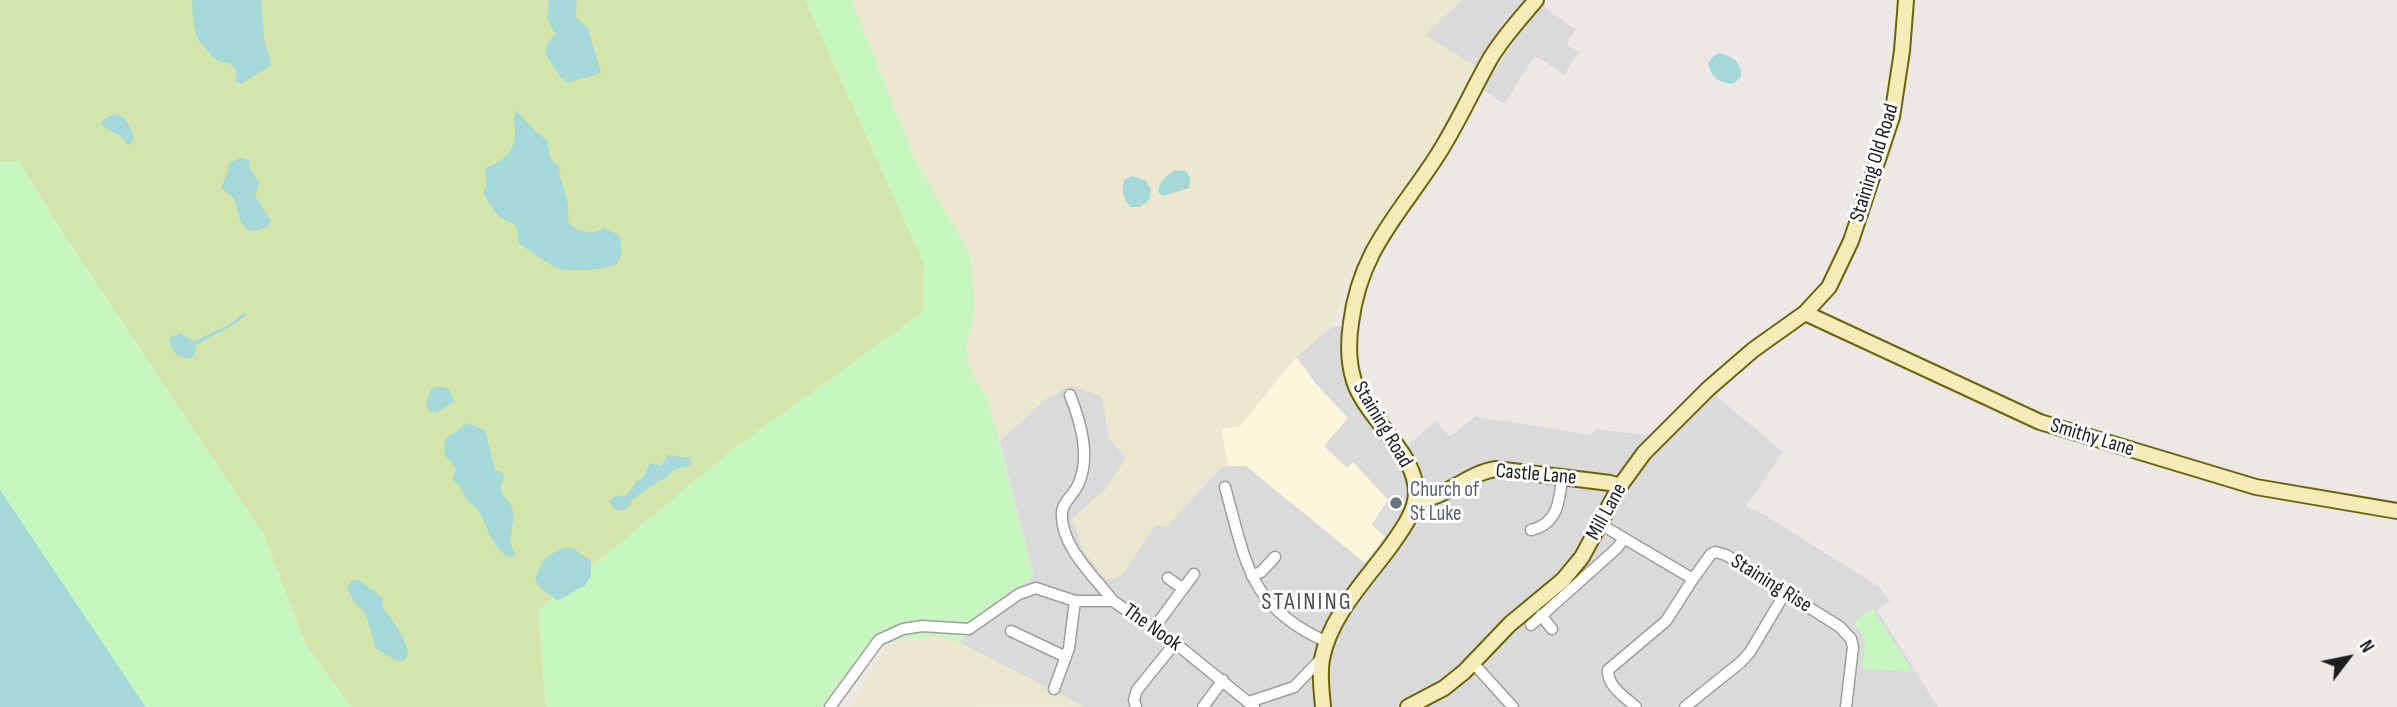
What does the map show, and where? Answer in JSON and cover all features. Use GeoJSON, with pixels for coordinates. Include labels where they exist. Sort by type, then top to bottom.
{"type":"FeatureCollection","features":[{"type":"Feature","properties":{"kind":"street","name":"Staining Road"},"geometry":{"type":"LineString","coordinates":[[1416,500],[1415,484],[1406,460],[1371,414],[1351,372],[1349,346],[1355,293],[1376,243],[1437,156],[1491,57],[1536,0]]}},
{"type":"Feature","properties":{"kind":"street","name":"Staining Old Road"},"geometry":{"type":"LineString","coordinates":[[1805,313],[1822,295],[1839,268],[1875,172],[1896,95],[1906,0]]}},
{"type":"Feature","properties":{"kind":"street","name":"Mill Lane"},"geometry":{"type":"LineString","coordinates":[[1408,707],[1444,688],[1473,663],[1510,624],[1563,580],[1582,557],[1620,486],[1644,453],[1708,389],[1753,350],[1805,313]]}},
{"type":"Feature","properties":{"kind":"street","name":"Smithy Lane"},"geometry":{"type":"LineString","coordinates":[[1805,313],[2040,422],[2256,487],[2397,511]]}},
{"type":"Feature","properties":{"kind":"street"},"geometry":{"type":"LineString","coordinates":[[1070,395],[1080,423],[1084,454],[1080,481],[1062,512],[1065,529],[1076,554],[1113,601]]}},
{"type":"Feature","properties":{"kind":"street","name":"Castle Lane"},"geometry":{"type":"LineString","coordinates":[[1416,500],[1430,498],[1488,470],[1504,469],[1562,476],[1620,486]]}},
{"type":"Feature","properties":{"kind":"street"},"geometry":{"type":"LineString","coordinates":[[1531,530],[1543,526],[1555,513],[1562,476]]}},
{"type":"Feature","properties":{"kind":"street"},"geometry":{"type":"LineString","coordinates":[[1225,487],[1244,554],[1264,597],[1277,612],[1327,642]]}},
{"type":"Feature","properties":{"kind":"street"},"geometry":{"type":"LineString","coordinates":[[1323,707],[1322,658],[1327,642],[1350,600],[1402,528],[1416,500]]}},
{"type":"Feature","properties":{"kind":"street"},"geometry":{"type":"LineString","coordinates":[[1600,524],[1693,579]]}},
{"type":"Feature","properties":{"kind":"street"},"geometry":{"type":"LineString","coordinates":[[1531,625],[1624,539]]}},
{"type":"Feature","properties":{"kind":"street","name":"Staining Rise"},"geometry":{"type":"LineString","coordinates":[[1636,707],[1611,684],[1608,670],[1666,621],[1707,558],[1711,554],[1720,553],[1840,627],[1851,639],[1853,655],[1846,707]]}},
{"type":"Feature","properties":{"kind":"street"},"geometry":{"type":"LineString","coordinates":[[1252,576],[1261,572],[1275,557]]}},
{"type":"Feature","properties":{"kind":"street"},"geometry":{"type":"LineString","coordinates":[[1154,628],[1194,573]]}},
{"type":"Feature","properties":{"kind":"street"},"geometry":{"type":"LineString","coordinates":[[1168,578],[1182,588]]}},
{"type":"Feature","properties":{"kind":"street","name":"The Nook"},"geometry":{"type":"LineString","coordinates":[[830,707],[879,640],[903,629],[922,626],[969,629],[1028,589],[1042,589],[1075,601],[1113,601],[1175,643],[1251,704]]}},
{"type":"Feature","properties":{"kind":"street"},"geometry":{"type":"LineString","coordinates":[[1685,707],[1750,652],[1785,593]]}},
{"type":"Feature","properties":{"kind":"street"},"geometry":{"type":"LineString","coordinates":[[1054,689],[1071,640],[1075,601]]}},
{"type":"Feature","properties":{"kind":"street"},"geometry":{"type":"LineString","coordinates":[[1541,615],[1552,629]]}},
{"type":"Feature","properties":{"kind":"street"},"geometry":{"type":"LineString","coordinates":[[1012,631],[1066,657]]}},
{"type":"Feature","properties":{"kind":"street"},"geometry":{"type":"LineString","coordinates":[[1136,707],[1134,700],[1137,690],[1175,643]]}},
{"type":"Feature","properties":{"kind":"street"},"geometry":{"type":"LineString","coordinates":[[1251,704],[1294,687],[1322,658]]}},
{"type":"Feature","properties":{"kind":"street"},"geometry":{"type":"LineString","coordinates":[[1473,663],[1513,707]]}},
{"type":"Feature","properties":{"kind":"street"},"geometry":{"type":"LineString","coordinates":[[1203,707],[1223,680]]}},
{"type":"Feature","properties":{"kind":"shaded area"},"geometry":{"type":"Polygon","coordinates":[[[852,0],[1462,0],[1425,35],[1475,66],[1440,133],[1358,256],[1332,326],[1296,357],[1240,426],[1221,429],[1228,466],[1222,467],[1213,475],[1167,526],[1155,526],[1123,574],[1110,580],[1102,575],[1084,552],[1072,519],[1107,488],[1126,458],[1109,438],[1102,396],[1071,385],[1048,397],[1000,441],[987,397],[971,374],[966,349],[975,304],[970,254],[915,159],[852,0]]]}},
{"type":"Feature","properties":{"kind":"shaded area"},"geometry":{"type":"Polygon","coordinates":[[[1462,0],[1525,0],[1506,20],[1475,66],[1424,35],[1462,0]]]}},
{"type":"Feature","properties":{"kind":"shaded area"},"geometry":{"type":"Polygon","coordinates":[[[1540,4],[1576,30],[1567,41],[1569,46],[1579,52],[1564,75],[1545,61],[1534,57],[1504,104],[1482,89],[1540,4]]]}},
{"type":"Feature","properties":{"kind":"shaded area"},"geometry":{"type":"Polygon","coordinates":[[[1333,326],[1350,328],[1351,373],[1401,451],[1436,421],[1450,437],[1477,415],[1592,435],[1594,429],[1654,436],[1708,389],[1783,452],[1746,506],[1878,586],[1890,601],[1877,610],[1938,707],[1084,707],[960,643],[979,617],[1034,576],[1000,441],[1048,397],[1071,385],[1102,396],[1109,438],[1126,458],[1107,488],[1072,519],[1123,574],[1143,540],[1155,526],[1167,526],[1222,467],[1220,429],[1240,426],[1296,357],[1333,326]]]}},
{"type":"Feature","properties":{"kind":"shaded area"},"geometry":{"type":"Polygon","coordinates":[[[1296,357],[1317,385],[1348,418],[1324,446],[1347,468],[1353,462],[1388,500],[1372,525],[1385,537],[1365,563],[1246,466],[1228,466],[1220,429],[1240,426],[1296,357]]]}},
{"type":"Feature","properties":{"kind":"shaded area"},"geometry":{"type":"Polygon","coordinates":[[[1381,510],[1401,520],[1386,537],[1372,525],[1381,510]]]}},
{"type":"Feature","properties":{"kind":"shaded area"},"geometry":{"type":"Polygon","coordinates":[[[938,636],[960,643],[1084,706],[850,707],[886,647],[905,639],[938,636]]]}},
{"type":"Feature","properties":{"kind":"green space"},"geometry":{"type":"Polygon","coordinates":[[[0,0],[805,0],[924,264],[923,312],[732,450],[538,611],[546,707],[351,707],[305,643],[264,535],[54,219],[19,161],[0,162],[0,0]]]}},
{"type":"Feature","properties":{"kind":"green space"},"geometry":{"type":"Polygon","coordinates":[[[805,0],[852,0],[915,159],[970,254],[975,304],[966,349],[971,374],[987,396],[1034,576],[979,617],[960,643],[938,636],[905,639],[870,647],[823,707],[546,707],[538,611],[732,450],[923,312],[924,264],[805,0]]]}},
{"type":"Feature","properties":{"kind":"green space"},"geometry":{"type":"Polygon","coordinates":[[[19,161],[54,219],[264,535],[305,643],[351,707],[0,707],[0,162],[19,161]]]}},
{"type":"Feature","properties":{"kind":"green space"},"geometry":{"type":"Polygon","coordinates":[[[1873,609],[1913,672],[1863,669],[1865,640],[1854,621],[1873,609]]]}},
{"type":"Feature","properties":{"kind":"water"},"geometry":{"type":"Polygon","coordinates":[[[192,0],[261,0],[264,39],[270,66],[241,84],[236,81],[236,70],[231,64],[217,61],[199,40],[194,27],[192,0]]]}},
{"type":"Feature","properties":{"kind":"water"},"geometry":{"type":"Polygon","coordinates":[[[549,0],[577,0],[576,17],[588,28],[601,73],[567,83],[558,74],[545,53],[547,43],[556,34],[547,19],[549,0]]]}},
{"type":"Feature","properties":{"kind":"water"},"geometry":{"type":"Polygon","coordinates":[[[1719,53],[1733,58],[1740,67],[1741,77],[1733,84],[1719,80],[1711,72],[1708,63],[1719,53]]]}},
{"type":"Feature","properties":{"kind":"water"},"geometry":{"type":"Polygon","coordinates":[[[516,111],[547,140],[551,160],[561,168],[559,173],[567,202],[568,222],[580,231],[595,232],[605,228],[619,235],[621,256],[614,265],[590,270],[556,268],[518,242],[515,225],[500,217],[491,206],[483,193],[487,185],[485,168],[504,158],[514,144],[516,111]]]}},
{"type":"Feature","properties":{"kind":"water"},"geometry":{"type":"Polygon","coordinates":[[[113,114],[121,116],[127,122],[134,138],[131,144],[128,145],[120,136],[101,125],[103,120],[113,114]]]}},
{"type":"Feature","properties":{"kind":"water"},"geometry":{"type":"Polygon","coordinates":[[[240,158],[249,160],[250,169],[259,182],[255,197],[271,220],[268,227],[247,230],[240,220],[234,198],[221,188],[229,163],[240,158]]]}},
{"type":"Feature","properties":{"kind":"water"},"geometry":{"type":"Polygon","coordinates":[[[1175,170],[1186,171],[1190,178],[1189,188],[1163,196],[1159,193],[1160,186],[1175,170]]]}},
{"type":"Feature","properties":{"kind":"water"},"geometry":{"type":"Polygon","coordinates":[[[1132,176],[1145,180],[1151,189],[1150,199],[1140,207],[1131,207],[1123,195],[1124,180],[1132,176]]]}},
{"type":"Feature","properties":{"kind":"water"},"geometry":{"type":"Polygon","coordinates":[[[245,312],[247,315],[233,325],[196,345],[195,354],[190,359],[175,353],[171,346],[169,338],[180,333],[194,341],[229,325],[245,312]]]}},
{"type":"Feature","properties":{"kind":"water"},"geometry":{"type":"Polygon","coordinates":[[[439,386],[449,389],[454,401],[437,413],[431,412],[426,406],[430,390],[439,386]]]}},
{"type":"Feature","properties":{"kind":"water"},"geometry":{"type":"Polygon","coordinates":[[[468,423],[485,430],[495,470],[502,472],[504,477],[501,484],[502,493],[513,511],[511,541],[515,555],[511,558],[495,544],[480,513],[452,479],[456,468],[444,454],[445,439],[468,423]]]}},
{"type":"Feature","properties":{"kind":"water"},"geometry":{"type":"Polygon","coordinates":[[[668,455],[689,458],[692,464],[674,470],[633,499],[622,511],[614,509],[609,501],[613,497],[627,495],[637,481],[642,479],[650,463],[661,466],[668,455]]]}},
{"type":"Feature","properties":{"kind":"water"},"geometry":{"type":"Polygon","coordinates":[[[0,490],[141,700],[146,707],[0,707],[0,490]]]}},
{"type":"Feature","properties":{"kind":"water"},"geometry":{"type":"Polygon","coordinates":[[[567,547],[573,548],[591,561],[591,576],[584,587],[557,600],[539,587],[535,579],[546,558],[567,547]]]}},
{"type":"Feature","properties":{"kind":"water"},"geometry":{"type":"Polygon","coordinates":[[[358,579],[384,599],[382,606],[398,628],[406,647],[408,654],[404,660],[398,661],[376,649],[366,614],[355,603],[347,589],[351,581],[358,579]]]}},
{"type":"Feature","properties":{"kind":"place","name":"Church of St Luke"},"geometry":{"type":"Point","coordinates":[1396,503]}},
{"type":"Feature","properties":{"kind":"district","name":"STAINING"},"geometry":{"type":"Point","coordinates":[1307,603]}}]}
